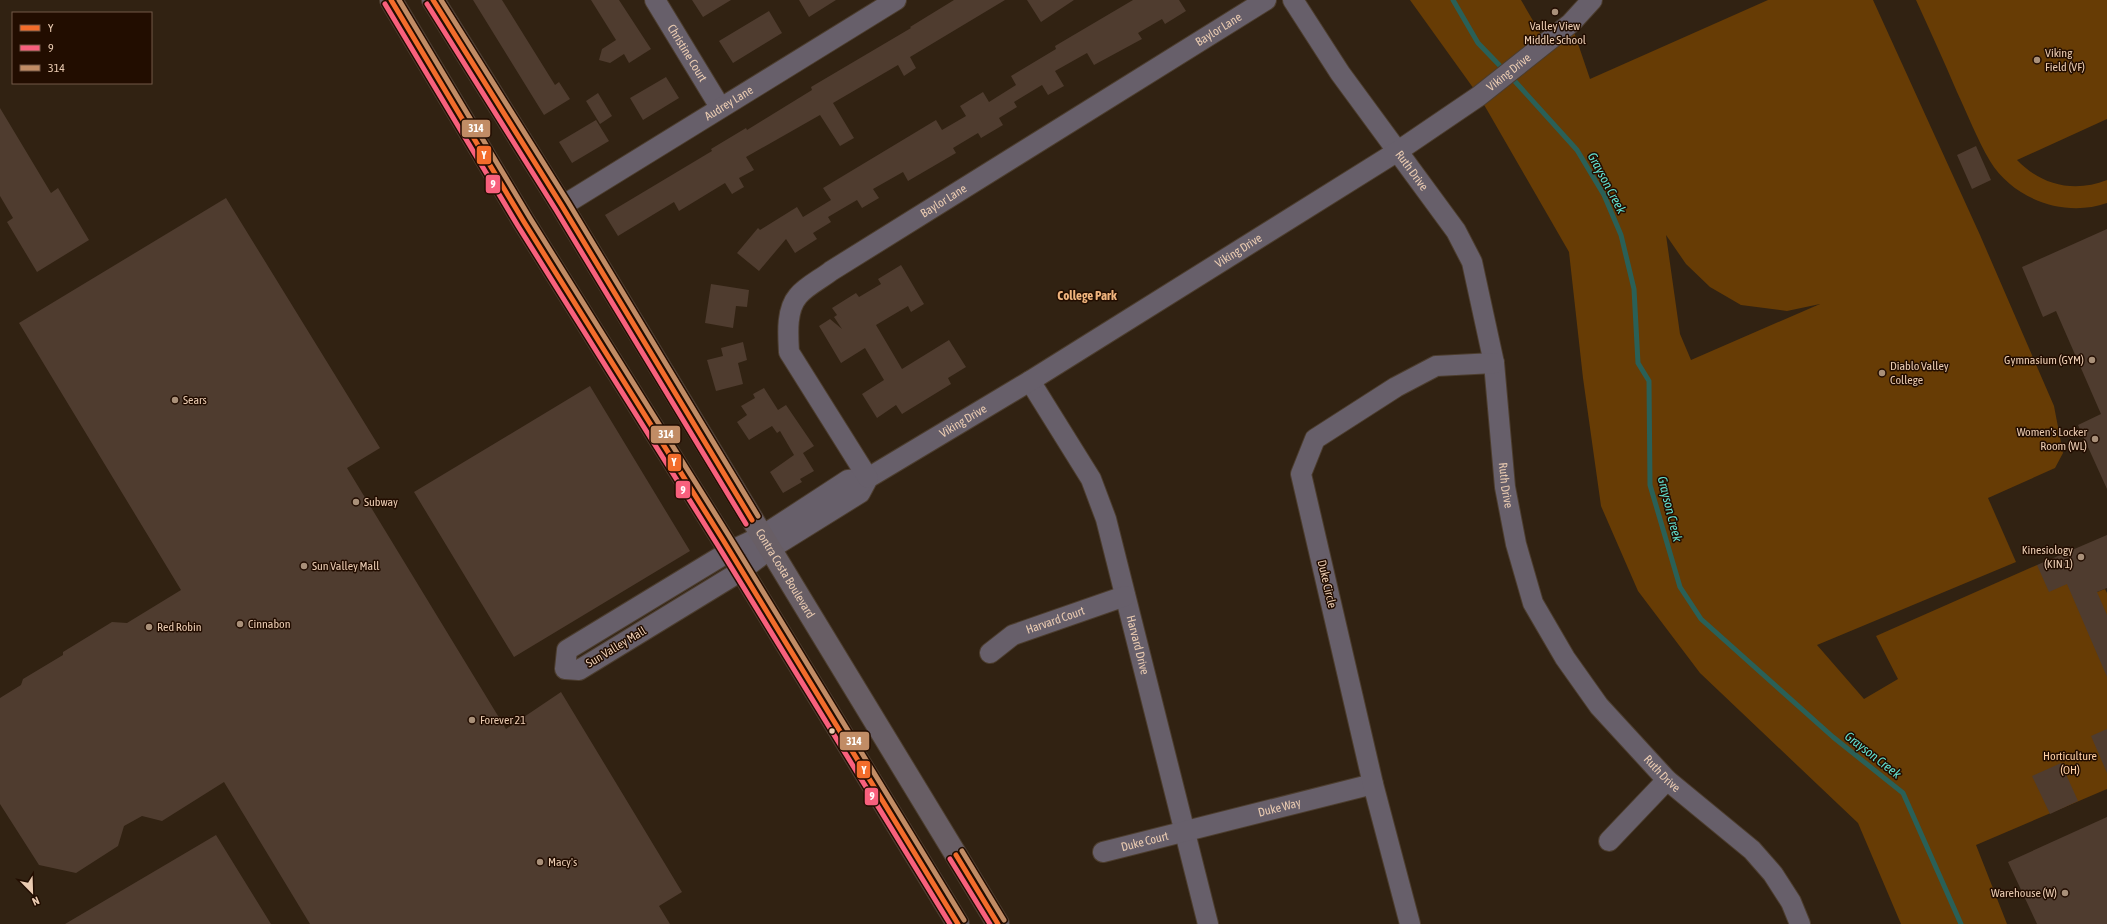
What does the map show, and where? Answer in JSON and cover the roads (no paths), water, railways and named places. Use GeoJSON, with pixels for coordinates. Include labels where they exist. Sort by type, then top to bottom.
{"type":"FeatureCollection","features":[{"type":"Feature","properties":{"kind":"main road"},"geometry":{"type":"LineString","coordinates":[[391,0],[524,222],[730,551],[958,924]]}},
{"type":"Feature","properties":{"kind":"main road","name":"Contra Costa Boulevard"},"geometry":{"type":"LineString","coordinates":[[433,0],[562,206],[998,924]]}},
{"type":"Feature","properties":{"kind":"street","name":"Christine Court"},"geometry":{"type":"LineString","coordinates":[[655,0],[720,107]]}},
{"type":"Feature","properties":{"kind":"street","name":"Baylor Lane"},"geometry":{"type":"LineString","coordinates":[[868,478],[789,352],[788,329],[791,311],[798,296],[831,271],[1266,0]]}},
{"type":"Feature","properties":{"kind":"street","name":"Ruth Drive"},"geometry":{"type":"LineString","coordinates":[[1293,0],[1340,73],[1456,231],[1472,262],[1494,363],[1505,487],[1516,544],[1533,603],[1565,658],[1599,706],[1667,780],[1752,850],[1777,880],[1791,902],[1800,924]]}},
{"type":"Feature","properties":{"kind":"street","name":"Viking Drive"},"geometry":{"type":"LineString","coordinates":[[730,551],[766,543],[860,493],[868,478],[1030,381],[1398,151],[1479,96],[1572,23],[1592,0]]}},
{"type":"Feature","properties":{"kind":"street","name":"Audrey Lane"},"geometry":{"type":"LineString","coordinates":[[562,206],[889,2]]}},
{"type":"Feature","properties":{"kind":"street","name":"Duke Circle"},"geometry":{"type":"LineString","coordinates":[[1410,924],[1373,784],[1301,474],[1314,439],[1396,387],[1436,366],[1494,363]]}},
{"type":"Feature","properties":{"kind":"street","name":"Harvard Drive"},"geometry":{"type":"LineString","coordinates":[[1030,381],[1092,479],[1106,519],[1186,830],[1208,924]]}},
{"type":"Feature","properties":{"kind":"street","name":"Viking Drive"},"geometry":{"type":"LineString","coordinates":[[741,571],[766,543]]}},
{"type":"Feature","properties":{"kind":"street","name":"Sun Valley Mall"},"geometry":{"type":"LineString","coordinates":[[730,551],[567,650],[565,669],[579,670],[741,571]]}},
{"type":"Feature","properties":{"kind":"street","name":"Harvard Court"},"geometry":{"type":"LineString","coordinates":[[990,652],[1013,634],[1125,596]]}},
{"type":"Feature","properties":{"kind":"street"},"geometry":{"type":"LineString","coordinates":[[1609,841],[1667,780]]}},
{"type":"Feature","properties":{"kind":"street","name":"Duke Way"},"geometry":{"type":"LineString","coordinates":[[1186,830],[1373,784]]}},
{"type":"Feature","properties":{"kind":"street","name":"Duke Court"},"geometry":{"type":"LineString","coordinates":[[1103,852],[1186,830]]}},
{"type":"Feature","properties":{"kind":"waterway","name":"Grayson Creek"},"geometry":{"type":"LineString","coordinates":[[1453,0],[1478,43],[1505,71]]}},
{"type":"Feature","properties":{"kind":"waterway","name":"Grayson Creek"},"geometry":{"type":"LineString","coordinates":[[1511,77],[1577,150],[1604,195],[1621,235],[1634,289],[1638,363],[1649,381],[1650,485],[1680,587],[1701,619],[1833,737],[1903,793],[1961,924]]}},
{"type":"Feature","properties":{"kind":"place","name":"Valley View Middle School"},"geometry":{"type":"Point","coordinates":[1555,12]}},
{"type":"Feature","properties":{"kind":"place","name":"Viking Field (VF)"},"geometry":{"type":"Point","coordinates":[2037,60]}},
{"type":"Feature","properties":{"kind":"place","name":"Gymnasium (GYM)"},"geometry":{"type":"Point","coordinates":[2092,360]}},
{"type":"Feature","properties":{"kind":"place","name":"Diablo Valley College"},"geometry":{"type":"Point","coordinates":[1882,373]}},
{"type":"Feature","properties":{"kind":"place","name":"Sears"},"geometry":{"type":"Point","coordinates":[175,400]}},
{"type":"Feature","properties":{"kind":"place","name":"Women's Locker Room (WL)"},"geometry":{"type":"Point","coordinates":[2095,439]}},
{"type":"Feature","properties":{"kind":"place","name":"Subway"},"geometry":{"type":"Point","coordinates":[356,502]}},
{"type":"Feature","properties":{"kind":"place","name":"Kinesiology (KIN 1)"},"geometry":{"type":"Point","coordinates":[2081,557]}},
{"type":"Feature","properties":{"kind":"place","name":"Sun Valley Mall"},"geometry":{"type":"Point","coordinates":[304,566]}},
{"type":"Feature","properties":{"kind":"place","name":"Cinnabon"},"geometry":{"type":"Point","coordinates":[240,624]}},
{"type":"Feature","properties":{"kind":"place","name":"Red Robin"},"geometry":{"type":"Point","coordinates":[149,627]}},
{"type":"Feature","properties":{"kind":"place","name":"Forever 21"},"geometry":{"type":"Point","coordinates":[472,720]}},
{"type":"Feature","properties":{"kind":"place","name":"Macy's"},"geometry":{"type":"Point","coordinates":[540,862]}},
{"type":"Feature","properties":{"kind":"place","name":"Warehouse (W)"},"geometry":{"type":"Point","coordinates":[2065,893]}},
{"type":"Feature","properties":{"kind":"district","name":"College Park"},"geometry":{"type":"Point","coordinates":[1087,295]}},
{"type":"Feature","properties":{"kind":"park label","name":"Horticulture (OH)"},"geometry":{"type":"Point","coordinates":[2070,763]}}]}
